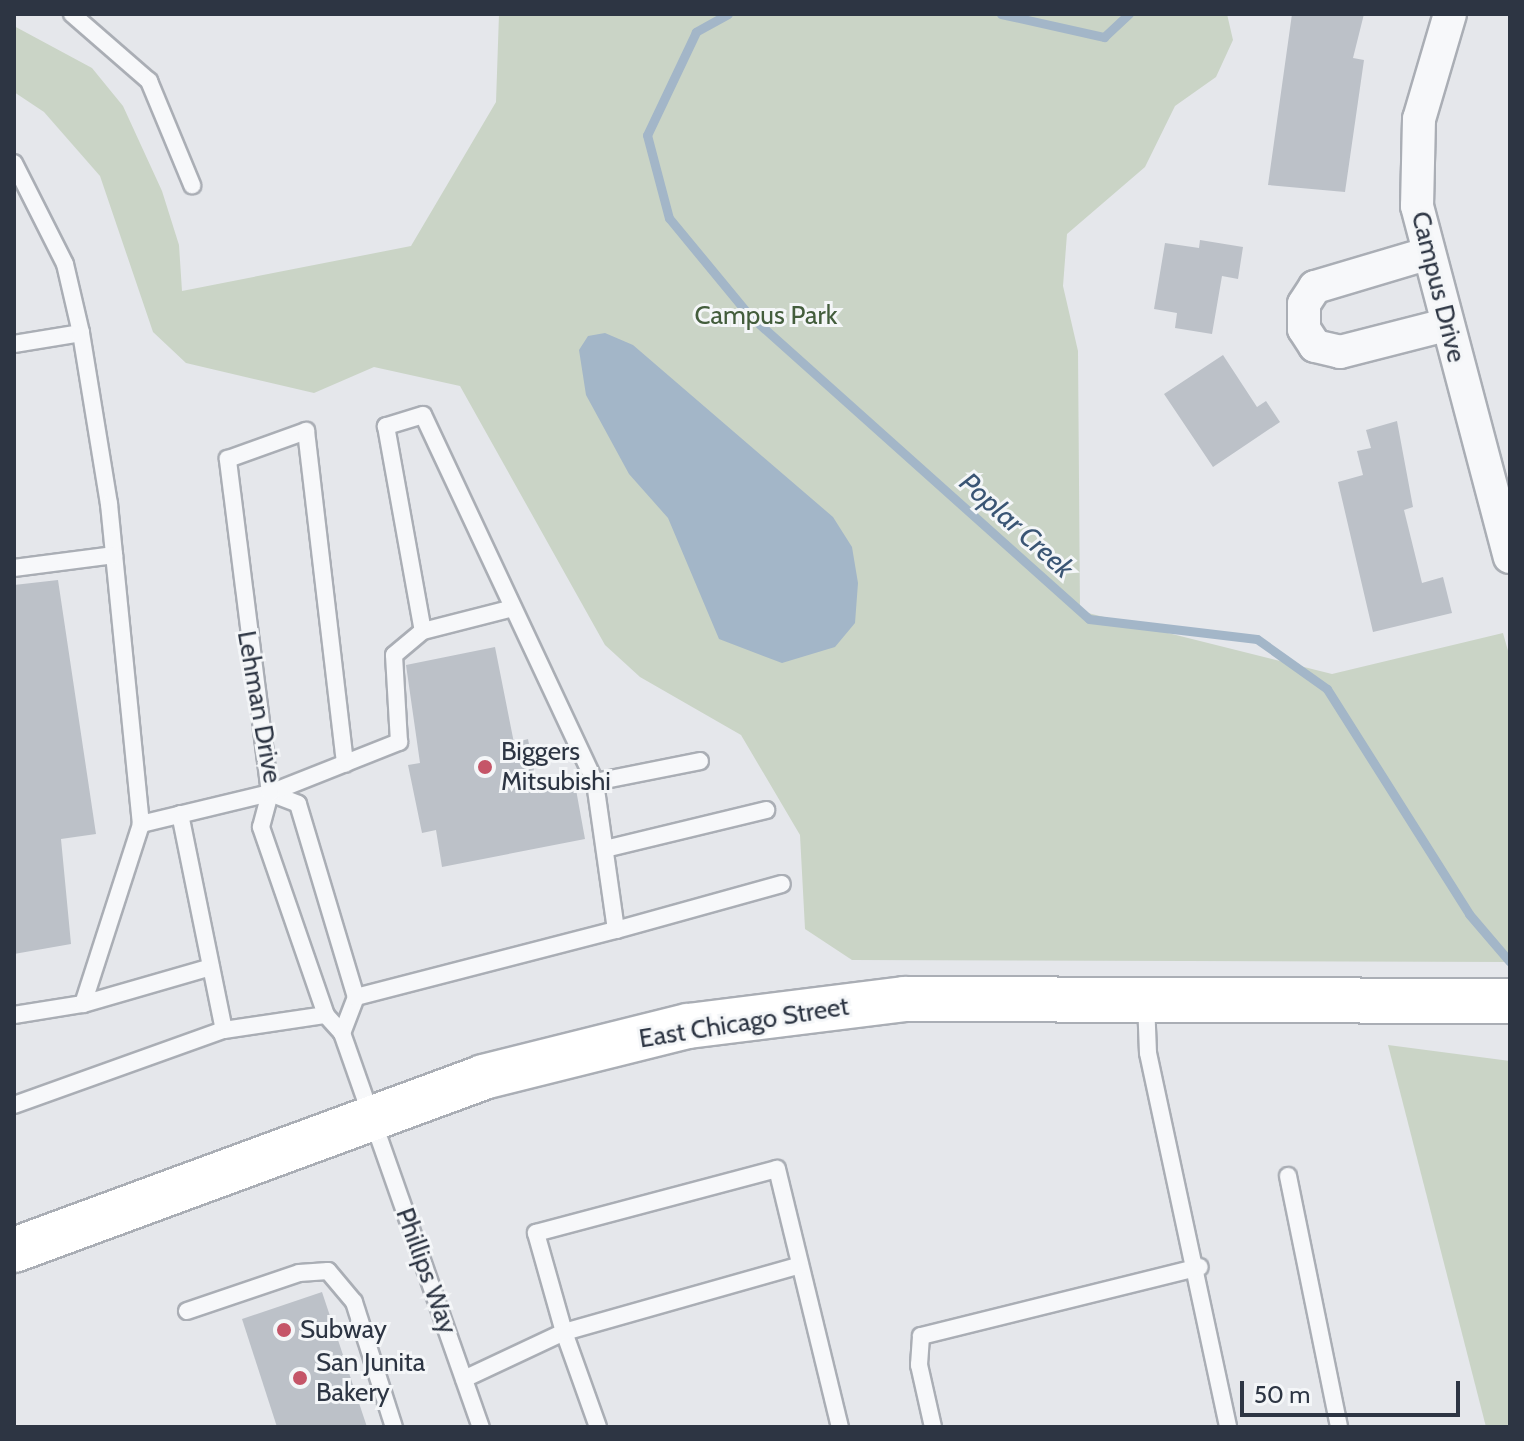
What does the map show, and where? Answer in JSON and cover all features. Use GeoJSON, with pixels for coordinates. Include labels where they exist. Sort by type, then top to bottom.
{"type":"FeatureCollection","features":[{"type":"Feature","properties":{"kind":"main road","name":"East Chicago Street"},"geometry":{"type":"LineString","coordinates":[[14,1250],[369,1116],[483,1077],[688,1026],[904,999],[1146,996],[1510,1001]]}},
{"type":"Feature","properties":{"kind":"street","name":"Campus Drive"},"geometry":{"type":"LineString","coordinates":[[1450,14],[1419,119],[1417,206],[1426,254],[1510,557]]}},
{"type":"Feature","properties":{"kind":"street"},"geometry":{"type":"LineString","coordinates":[[1426,254],[1315,287],[1304,304],[1304,329],[1315,346],[1340,352],[1446,325]]}},
{"type":"Feature","properties":{"kind":"lane"},"geometry":{"type":"LineString","coordinates":[[72,14],[149,81],[192,185]]}},
{"type":"Feature","properties":{"kind":"lane"},"geometry":{"type":"LineString","coordinates":[[14,163],[65,264],[81,333],[114,555],[141,824],[83,1004]]}},
{"type":"Feature","properties":{"kind":"lane"},"geometry":{"type":"LineString","coordinates":[[14,344],[81,333]]}},
{"type":"Feature","properties":{"kind":"lane"},"geometry":{"type":"LineString","coordinates":[[423,631],[386,426],[423,415],[595,782],[616,930]]}},
{"type":"Feature","properties":{"kind":"lane","name":"Lehman Drive"},"geometry":{"type":"LineString","coordinates":[[345,764],[306,431],[228,459],[270,793],[298,804],[356,997]]}},
{"type":"Feature","properties":{"kind":"lane"},"geometry":{"type":"LineString","coordinates":[[14,568],[114,555]]}},
{"type":"Feature","properties":{"kind":"lane"},"geometry":{"type":"LineString","coordinates":[[141,824],[270,793],[399,742],[394,655],[423,631],[513,608]]}},
{"type":"Feature","properties":{"kind":"lane"},"geometry":{"type":"LineString","coordinates":[[595,782],[700,761]]}},
{"type":"Feature","properties":{"kind":"lane"},"geometry":{"type":"LineString","coordinates":[[270,793],[261,827],[326,1015],[342,1033],[369,1116]]}},
{"type":"Feature","properties":{"kind":"lane"},"geometry":{"type":"LineString","coordinates":[[605,849],[766,810]]}},
{"type":"Feature","properties":{"kind":"lane"},"geometry":{"type":"LineString","coordinates":[[180,814],[224,1030]]}},
{"type":"Feature","properties":{"kind":"lane"},"geometry":{"type":"LineString","coordinates":[[342,1033],[356,997],[782,884]]}},
{"type":"Feature","properties":{"kind":"lane"},"geometry":{"type":"LineString","coordinates":[[14,1015],[83,1004],[211,967]]}},
{"type":"Feature","properties":{"kind":"lane"},"geometry":{"type":"LineString","coordinates":[[1146,996],[1150,1066],[1200,1267],[1228,1427]]}},
{"type":"Feature","properties":{"kind":"lane"},"geometry":{"type":"LineString","coordinates":[[14,1105],[224,1030],[326,1015]]}},
{"type":"Feature","properties":{"kind":"lane","name":"Phillips Way"},"geometry":{"type":"LineString","coordinates":[[369,1116],[481,1427]]}},
{"type":"Feature","properties":{"kind":"lane"},"geometry":{"type":"LineString","coordinates":[[598,1427],[564,1332],[536,1233],[777,1169],[840,1427]]}},
{"type":"Feature","properties":{"kind":"lane"},"geometry":{"type":"LineString","coordinates":[[1288,1176],[1339,1427]]}},
{"type":"Feature","properties":{"kind":"lane"},"geometry":{"type":"LineString","coordinates":[[464,1379],[564,1332],[800,1265]]}},
{"type":"Feature","properties":{"kind":"lane"},"geometry":{"type":"LineString","coordinates":[[933,1427],[919,1365],[921,1336],[1200,1267]]}},
{"type":"Feature","properties":{"kind":"lane"},"geometry":{"type":"LineString","coordinates":[[187,1311],[299,1273],[328,1271],[354,1302],[394,1427]]}},
{"type":"Feature","properties":{"kind":"green space","name":"Campus Park"},"geometry":{"type":"Polygon","coordinates":[[[499,14],[1227,14],[1233,40],[1216,77],[1175,106],[1145,167],[1067,234],[1063,286],[1078,351],[1080,611],[1332,674],[1503,633],[1510,658],[1510,962],[852,960],[805,929],[800,835],[741,735],[640,677],[605,645],[460,386],[374,367],[314,393],[186,363],[153,332],[100,176],[44,112],[14,92],[14,26],[92,68],[123,106],[162,191],[179,245],[182,291],[411,246],[496,102],[499,14]]]}},
{"type":"Feature","properties":{"kind":"green space"},"geometry":{"type":"Polygon","coordinates":[[[1388,1045],[1510,1061],[1510,1427],[1486,1427],[1388,1045]]]}},
{"type":"Feature","properties":{"kind":"water"},"geometry":{"type":"Polygon","coordinates":[[[605,333],[633,345],[833,517],[852,547],[858,583],[855,623],[835,647],[782,663],[719,639],[668,518],[629,474],[586,395],[579,350],[588,336],[605,333]]]}},
{"type":"Feature","properties":{"kind":"building"},"geometry":{"type":"Polygon","coordinates":[[[1292,14],[1364,14],[1353,58],[1364,60],[1345,192],[1268,185],[1292,14]]]}},
{"type":"Feature","properties":{"kind":"building"},"geometry":{"type":"Polygon","coordinates":[[[1200,240],[1243,247],[1238,279],[1222,276],[1212,334],[1175,328],[1177,313],[1154,309],[1165,243],[1199,248],[1200,240]]]}},
{"type":"Feature","properties":{"kind":"building"},"geometry":{"type":"Polygon","coordinates":[[[1223,355],[1257,407],[1266,401],[1280,422],[1213,467],[1164,394],[1223,355]]]}},
{"type":"Feature","properties":{"kind":"building"},"geometry":{"type":"Polygon","coordinates":[[[1397,421],[1413,507],[1404,510],[1422,583],[1443,577],[1452,613],[1373,632],[1338,482],[1363,475],[1357,451],[1371,448],[1366,430],[1397,421]]]}},
{"type":"Feature","properties":{"kind":"building"},"geometry":{"type":"Polygon","coordinates":[[[58,580],[96,834],[61,839],[71,944],[14,954],[14,585],[58,580]]]}},
{"type":"Feature","properties":{"kind":"building"},"geometry":{"type":"Polygon","coordinates":[[[495,647],[514,743],[528,739],[538,792],[575,784],[585,839],[442,867],[436,830],[422,833],[408,765],[420,763],[406,665],[495,647]]]}},
{"type":"Feature","properties":{"kind":"building"},"geometry":{"type":"Polygon","coordinates":[[[322,1292],[367,1427],[277,1427],[242,1319],[322,1292]]]}},
{"type":"Feature","properties":{"kind":"waterway","name":"Poplar Creek"},"geometry":{"type":"LineString","coordinates":[[728,14],[696,32],[647,135],[669,218],[748,314],[1089,619],[1257,639],[1327,689],[1469,914],[1510,962]]}},
{"type":"Feature","properties":{"kind":"waterway","name":"Poplar Creek"},"geometry":{"type":"LineString","coordinates":[[1001,14],[1104,37],[1129,14]]}},
{"type":"Feature","properties":{"kind":"place","name":"Biggers Mitsubishi"},"geometry":{"type":"Point","coordinates":[485,767]}},
{"type":"Feature","properties":{"kind":"place","name":"Subway"},"geometry":{"type":"Point","coordinates":[284,1330]}},
{"type":"Feature","properties":{"kind":"place","name":"San Junita Bakery"},"geometry":{"type":"Point","coordinates":[300,1378]}}]}
